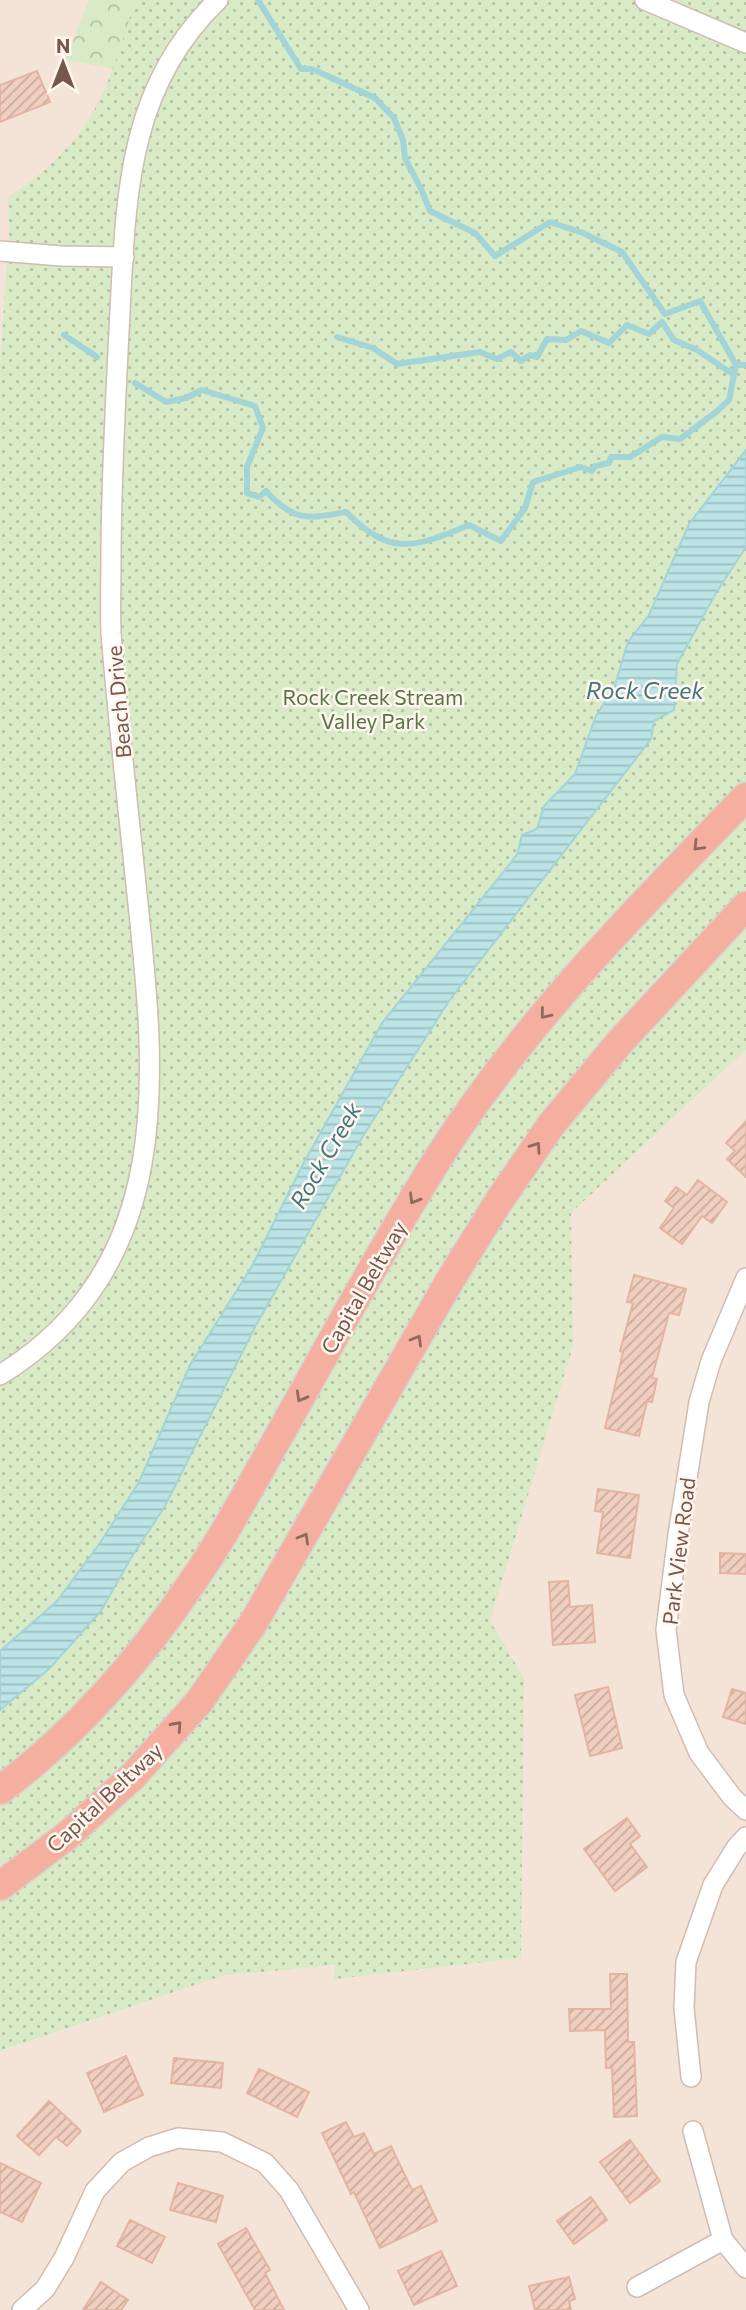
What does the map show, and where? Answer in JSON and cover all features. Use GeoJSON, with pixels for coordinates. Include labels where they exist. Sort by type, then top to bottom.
{"type":"FeatureCollection","features":[{"type":"Feature","properties":{"kind":"highway","name":"Capital Beltway"},"geometry":{"type":"LineString","coordinates":[[0,1790],[26,1770],[80,1719],[143,1649],[192,1583],[246,1495],[432,1168],[500,1070],[567,987],[656,889],[746,797]]}},
{"type":"Feature","properties":{"kind":"highway","name":"Capital Beltway"},"geometry":{"type":"LineString","coordinates":[[0,1886],[68,1835],[133,1776],[199,1702],[252,1625],[449,1282],[499,1201],[551,1125],[619,1043],[746,906]]}},
{"type":"Feature","properties":{"kind":"street","name":"Beach Drive"},"geometry":{"type":"LineString","coordinates":[[0,1375],[27,1358],[63,1325],[89,1293],[115,1251],[136,1196],[147,1140],[150,1086],[148,1007],[111,629],[111,502],[124,257],[136,145],[147,108],[158,80],[177,46],[200,17],[218,0]]}},
{"type":"Feature","properties":{"kind":"street"},"geometry":{"type":"LineString","coordinates":[[645,0],[746,43]]}},
{"type":"Feature","properties":{"kind":"street"},"geometry":{"type":"LineString","coordinates":[[0,251],[124,257]]}},
{"type":"Feature","properties":{"kind":"street","name":"Park View Road"},"geometry":{"type":"LineString","coordinates":[[746,1278],[710,1361],[699,1402],[666,1630],[674,1695],[699,1753],[732,1797],[746,1810]]}},
{"type":"Feature","properties":{"kind":"street"},"geometry":{"type":"LineString","coordinates":[[691,2077],[684,2008],[686,1962],[713,1885],[746,1837]]}},
{"type":"Feature","properties":{"kind":"street"},"geometry":{"type":"LineString","coordinates":[[693,2131],[723,2240],[746,2268]]}},
{"type":"Feature","properties":{"kind":"street"},"geometry":{"type":"LineString","coordinates":[[22,2310],[45,2289],[64,2258],[95,2191],[122,2162],[149,2147],[178,2138],[222,2142],[265,2163],[289,2190],[359,2310]]}},
{"type":"Feature","properties":{"kind":"street"},"geometry":{"type":"LineString","coordinates":[[638,2287],[723,2240]]}},
{"type":"Feature","properties":{"kind":"shaded area"},"geometry":{"type":"Polygon","coordinates":[[[0,0],[121,0],[119,50],[86,163],[0,705],[0,0]]]}},
{"type":"Feature","properties":{"kind":"shaded area"},"geometry":{"type":"Polygon","coordinates":[[[746,1050],[746,2310],[0,2310],[0,2051],[222,1976],[336,1965],[490,1621],[571,1213],[746,1050]]]}},
{"type":"Feature","properties":{"kind":"green space"},"geometry":{"type":"Polygon","coordinates":[[[89,0],[185,0],[132,72],[66,60],[89,0]]]}},
{"type":"Feature","properties":{"kind":"green space","name":"Rock Creek Stream Valley Park"},"geometry":{"type":"Polygon","coordinates":[[[135,0],[746,0],[746,1050],[571,1213],[573,1346],[490,1621],[524,1678],[521,1958],[334,1979],[335,1965],[222,1976],[0,2051],[0,366],[9,231],[8,197],[59,156],[78,135],[93,112],[116,62],[135,0]]]}},
{"type":"Feature","properties":{"kind":"water","name":"Rock Creek"},"geometry":{"type":"Polygon","coordinates":[[[746,450],[746,547],[716,593],[677,664],[674,710],[654,721],[651,739],[449,1001],[363,1136],[255,1327],[165,1506],[101,1611],[50,1668],[0,1710],[0,1651],[57,1601],[100,1543],[139,1482],[190,1365],[252,1266],[303,1164],[382,1023],[517,855],[522,835],[537,829],[544,806],[575,774],[596,716],[614,688],[628,642],[649,615],[689,524],[746,450]]]}},
{"type":"Feature","properties":{"kind":"building"},"geometry":{"type":"Polygon","coordinates":[[[37,71],[50,102],[0,122],[0,85],[37,71]]]}},
{"type":"Feature","properties":{"kind":"building"},"geometry":{"type":"Polygon","coordinates":[[[746,1121],[746,1177],[727,1159],[735,1151],[726,1143],[746,1121]]]}},
{"type":"Feature","properties":{"kind":"building"},"geometry":{"type":"Polygon","coordinates":[[[698,1180],[727,1202],[712,1223],[702,1216],[682,1244],[660,1228],[674,1208],[665,1201],[676,1187],[687,1195],[698,1180]]]}},
{"type":"Feature","properties":{"kind":"building"},"geometry":{"type":"Polygon","coordinates":[[[634,1275],[686,1289],[679,1315],[669,1313],[652,1378],[657,1379],[652,1402],[647,1401],[639,1436],[605,1428],[623,1352],[620,1351],[633,1303],[627,1302],[634,1275]]]}},
{"type":"Feature","properties":{"kind":"building"},"geometry":{"type":"Polygon","coordinates":[[[598,1489],[639,1495],[630,1558],[597,1553],[603,1512],[595,1511],[598,1489]]]}},
{"type":"Feature","properties":{"kind":"building"},"geometry":{"type":"Polygon","coordinates":[[[720,1553],[746,1554],[746,1574],[720,1573],[720,1553]]]}},
{"type":"Feature","properties":{"kind":"building"},"geometry":{"type":"Polygon","coordinates":[[[568,1581],[570,1607],[592,1605],[595,1642],[553,1645],[549,1582],[568,1581]]]}},
{"type":"Feature","properties":{"kind":"building"},"geometry":{"type":"Polygon","coordinates":[[[608,1687],[622,1748],[590,1756],[575,1695],[608,1687]]]}},
{"type":"Feature","properties":{"kind":"building"},"geometry":{"type":"Polygon","coordinates":[[[732,1689],[746,1693],[746,1724],[723,1717],[732,1689]]]}},
{"type":"Feature","properties":{"kind":"building"},"geometry":{"type":"Polygon","coordinates":[[[627,1818],[640,1836],[630,1844],[647,1867],[615,1891],[584,1849],[627,1818]]]}},
{"type":"Feature","properties":{"kind":"building"},"geometry":{"type":"Polygon","coordinates":[[[610,1974],[627,1974],[628,2042],[634,2042],[637,2116],[614,2117],[612,2068],[606,2068],[605,2030],[570,2031],[569,2009],[611,2009],[610,1974]]]}},
{"type":"Feature","properties":{"kind":"building"},"geometry":{"type":"Polygon","coordinates":[[[126,2056],[143,2095],[104,2112],[87,2073],[126,2056]]]}},
{"type":"Feature","properties":{"kind":"building"},"geometry":{"type":"Polygon","coordinates":[[[174,2058],[223,2063],[221,2088],[171,2083],[174,2058]]]}},
{"type":"Feature","properties":{"kind":"building"},"geometry":{"type":"Polygon","coordinates":[[[259,2069],[309,2092],[297,2117],[247,2093],[259,2069]]]}},
{"type":"Feature","properties":{"kind":"building"},"geometry":{"type":"Polygon","coordinates":[[[49,2101],[81,2131],[67,2146],[56,2137],[39,2155],[17,2136],[49,2101]]]}},
{"type":"Feature","properties":{"kind":"building"},"geometry":{"type":"Polygon","coordinates":[[[346,2122],[354,2137],[364,2133],[374,2154],[391,2146],[412,2190],[421,2186],[437,2221],[380,2248],[322,2133],[346,2122]]]}},
{"type":"Feature","properties":{"kind":"building"},"geometry":{"type":"Polygon","coordinates":[[[630,2140],[660,2181],[630,2203],[600,2162],[630,2140]]]}},
{"type":"Feature","properties":{"kind":"building"},"geometry":{"type":"Polygon","coordinates":[[[0,2163],[41,2183],[22,2222],[0,2212],[0,2163]]]}},
{"type":"Feature","properties":{"kind":"building"},"geometry":{"type":"Polygon","coordinates":[[[178,2183],[223,2196],[216,2222],[170,2210],[178,2183]]]}},
{"type":"Feature","properties":{"kind":"building"},"geometry":{"type":"Polygon","coordinates":[[[591,2197],[607,2220],[574,2244],[557,2221],[591,2197]]]}},
{"type":"Feature","properties":{"kind":"building"},"geometry":{"type":"Polygon","coordinates":[[[130,2220],[165,2237],[152,2263],[117,2246],[130,2220]]]}},
{"type":"Feature","properties":{"kind":"building"},"geometry":{"type":"Polygon","coordinates":[[[246,2228],[270,2270],[265,2273],[284,2310],[255,2310],[218,2244],[246,2228]]]}},
{"type":"Feature","properties":{"kind":"building"},"geometry":{"type":"Polygon","coordinates":[[[441,2251],[457,2286],[414,2305],[398,2271],[441,2251]]]}},
{"type":"Feature","properties":{"kind":"building"},"geometry":{"type":"Polygon","coordinates":[[[569,2277],[575,2299],[569,2301],[571,2310],[535,2310],[529,2286],[569,2277]]]}},
{"type":"Feature","properties":{"kind":"building"},"geometry":{"type":"Polygon","coordinates":[[[101,2282],[128,2300],[121,2310],[83,2310],[101,2282]]]}},
{"type":"Feature","properties":{"kind":"waterway"},"geometry":{"type":"LineString","coordinates":[[258,0],[301,69],[319,72],[375,98],[394,118],[403,140],[405,158],[430,211],[475,233],[495,256],[550,222],[583,233],[622,252],[665,314],[700,301],[736,365],[746,365]]}},
{"type":"Feature","properties":{"kind":"waterway"},"geometry":{"type":"LineString","coordinates":[[337,337],[373,348],[397,364],[480,352],[497,359],[511,352],[521,361],[530,355],[537,357],[547,339],[566,340],[581,331],[609,343],[627,325],[649,334],[662,322],[674,340],[697,350],[734,375]]}},
{"type":"Feature","properties":{"kind":"waterway"},"geometry":{"type":"LineString","coordinates":[[64,335],[97,357]]}},
{"type":"Feature","properties":{"kind":"waterway"},"geometry":{"type":"LineString","coordinates":[[135,383],[166,402],[186,398],[202,390],[255,406],[263,428],[247,467],[247,493],[259,497],[266,491],[285,508],[302,516],[346,512],[376,536],[404,544],[433,539],[469,525],[501,541],[525,508],[533,482],[581,467],[592,471],[595,466],[609,463],[611,457],[630,457],[662,437],[680,439],[729,400],[736,365]]}}]}
